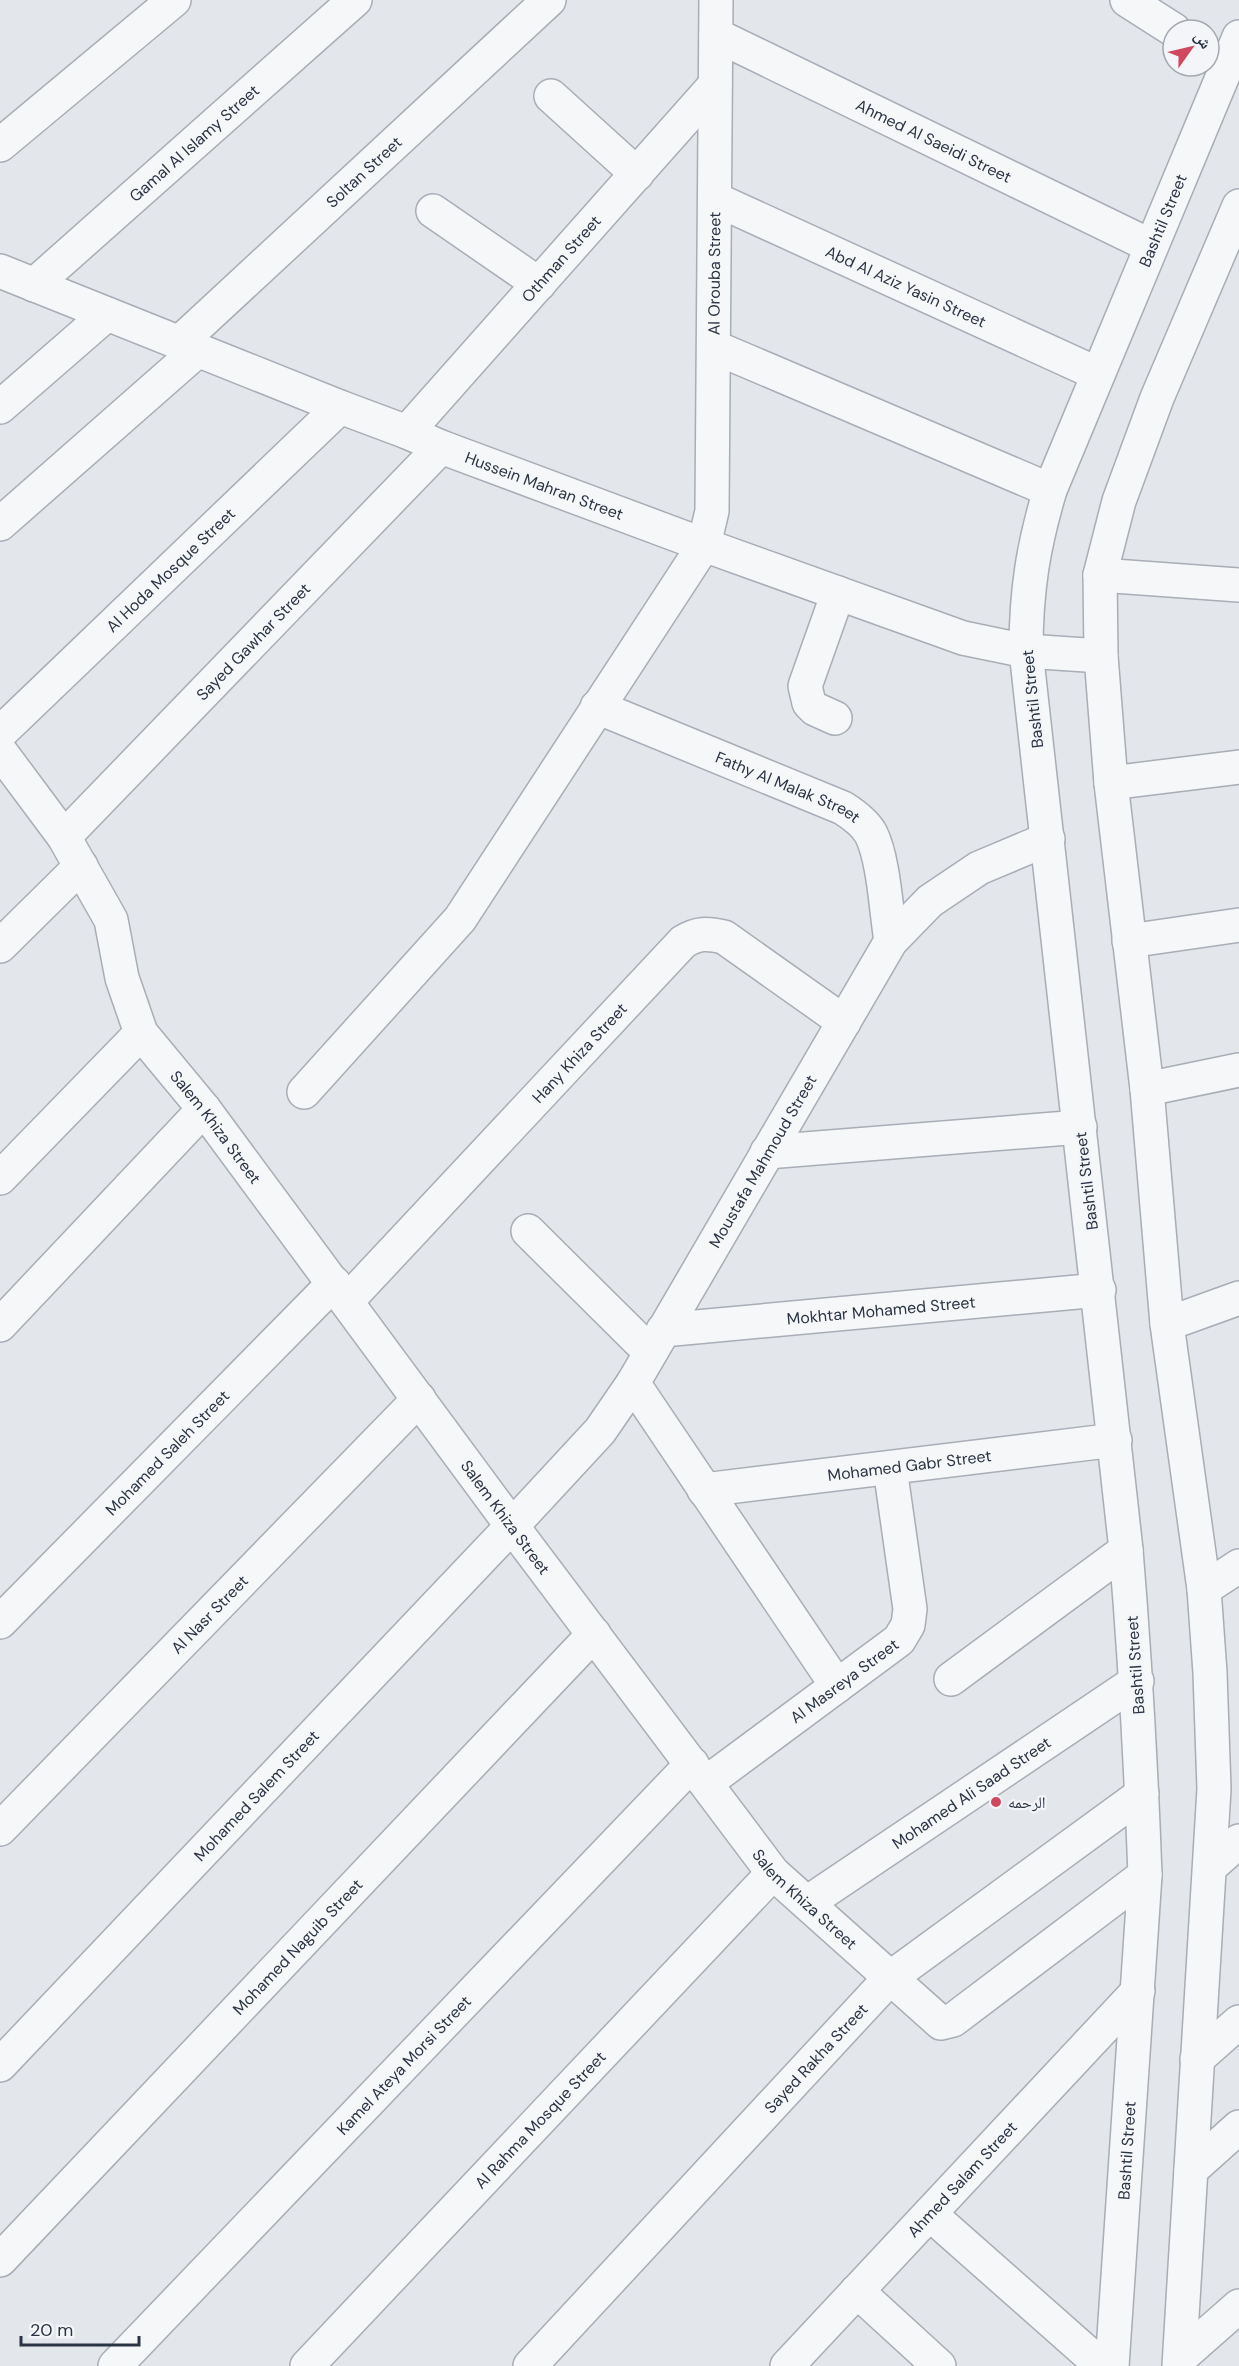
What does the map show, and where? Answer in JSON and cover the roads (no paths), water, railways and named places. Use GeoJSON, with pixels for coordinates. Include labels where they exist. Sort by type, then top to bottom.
{"type":"FeatureCollection","features":[{"type":"Feature","properties":{"kind":"street"},"geometry":{"type":"LineString","coordinates":[[0,145],[174,0]]}},
{"type":"Feature","properties":{"kind":"street","name":"Gamal Al Islamy Street"},"geometry":{"type":"LineString","coordinates":[[34,285],[355,0]]}},
{"type":"Feature","properties":{"kind":"street","name":"Soltan Street"},"geometry":{"type":"LineString","coordinates":[[0,524],[189,347],[549,0]]}},
{"type":"Feature","properties":{"kind":"street","name":"Al Orouba Street"},"geometry":{"type":"LineString","coordinates":[[704,545],[712,511],[716,0]]}},
{"type":"Feature","properties":{"kind":"street"},"geometry":{"type":"LineString","coordinates":[[1127,0],[1161,22]]}},
{"type":"Feature","properties":{"kind":"street","name":"Ahmed Al Saeidi Street"},"geometry":{"type":"LineString","coordinates":[[716,35],[1151,246]]}},
{"type":"Feature","properties":{"kind":"street","name":"Bashtil Street"},"geometry":{"type":"LineString","coordinates":[[1112,2366],[1145,1875],[1137,1681],[1099,1290],[1026,651],[1026,609],[1034,548],[1050,490],[1151,246],[1225,51]]}},
{"type":"Feature","properties":{"kind":"street","name":"Othman Street"},"geometry":{"type":"LineString","coordinates":[[407,432],[716,85]]}},
{"type":"Feature","properties":{"kind":"street"},"geometry":{"type":"LineString","coordinates":[[551,96],[637,174]]}},
{"type":"Feature","properties":{"kind":"street","name":"Abd Al Aziz Yasin Street"},"geometry":{"type":"LineString","coordinates":[[715,199],[1098,374]]}},
{"type":"Feature","properties":{"kind":"street"},"geometry":{"type":"LineString","coordinates":[[1179,2362],[1214,1789],[1204,1589],[1167,1324],[1147,1089],[1111,783],[1101,656],[1100,575],[1119,501],[1157,398],[1239,206]]}},
{"type":"Feature","properties":{"kind":"street"},"geometry":{"type":"LineString","coordinates":[[434,211],[539,284]]}},
{"type":"Feature","properties":{"kind":"street","name":"Hussein Mahran Street"},"geometry":{"type":"LineString","coordinates":[[0,271],[441,447],[963,638],[1026,651],[1101,656]]}},
{"type":"Feature","properties":{"kind":"street"},"geometry":{"type":"LineString","coordinates":[[0,407],[107,314]]}},
{"type":"Feature","properties":{"kind":"street"},"geometry":{"type":"LineString","coordinates":[[714,347],[1050,490]]}},
{"type":"Feature","properties":{"kind":"street","name":"Al Hoda Mosque Street"},"geometry":{"type":"LineString","coordinates":[[0,733],[340,407]]}},
{"type":"Feature","properties":{"kind":"street","name":"Sayed Gawhar Street"},"geometry":{"type":"LineString","coordinates":[[64,837],[441,447]]}},
{"type":"Feature","properties":{"kind":"street"},"geometry":{"type":"LineString","coordinates":[[304,1092],[460,919],[704,545]]}},
{"type":"Feature","properties":{"kind":"street"},"geometry":{"type":"LineString","coordinates":[[1100,575],[1239,585]]}},
{"type":"Feature","properties":{"kind":"street"},"geometry":{"type":"LineString","coordinates":[[835,718],[815,709],[809,703],[805,686],[838,593]]}},
{"type":"Feature","properties":{"kind":"street","name":"Fathy Al Malak Street"},"geometry":{"type":"LineString","coordinates":[[597,707],[843,808],[858,819],[870,832],[877,849],[891,941]]}},
{"type":"Feature","properties":{"kind":"street","name":"Salem Khiza Street"},"geometry":{"type":"LineString","coordinates":[[0,751],[64,837],[111,920],[122,978],[141,1033],[204,1109],[773,1873],[941,2023],[948,2023],[1145,1875]]}},
{"type":"Feature","properties":{"kind":"street"},"geometry":{"type":"LineString","coordinates":[[1111,783],[1239,767]]}},
{"type":"Feature","properties":{"kind":"street","name":"Moustafa Mahmoud Street"},"geometry":{"type":"LineString","coordinates":[[513,1526],[600,1431],[633,1383],[891,941],[930,901],[979,868],[1048,839]]}},
{"type":"Feature","properties":{"kind":"street"},"geometry":{"type":"LineString","coordinates":[[0,946],[81,866]]}},
{"type":"Feature","properties":{"kind":"street"},"geometry":{"type":"LineString","coordinates":[[1129,941],[1239,925]]}},
{"type":"Feature","properties":{"kind":"street","name":"Hany Khiza Street"},"geometry":{"type":"LineString","coordinates":[[341,1292],[682,942],[692,936],[703,933],[724,937],[844,1022]]}},
{"type":"Feature","properties":{"kind":"street"},"geometry":{"type":"LineString","coordinates":[[0,1178],[141,1033]]}},
{"type":"Feature","properties":{"kind":"street"},"geometry":{"type":"LineString","coordinates":[[1147,1089],[1239,1070]]}},
{"type":"Feature","properties":{"kind":"street"},"geometry":{"type":"LineString","coordinates":[[0,1325],[204,1109]]}},
{"type":"Feature","properties":{"kind":"street"},"geometry":{"type":"LineString","coordinates":[[767,1152],[1080,1127]]}},
{"type":"Feature","properties":{"kind":"street"},"geometry":{"type":"LineString","coordinates":[[528,1231],[657,1341]]}},
{"type":"Feature","properties":{"kind":"street","name":"Mokhtar Mohamed Street"},"geometry":{"type":"LineString","coordinates":[[657,1341],[1099,1290]]}},
{"type":"Feature","properties":{"kind":"street","name":"Mohamed Saleh Street"},"geometry":{"type":"LineString","coordinates":[[0,1622],[341,1292]]}},
{"type":"Feature","properties":{"kind":"street"},"geometry":{"type":"LineString","coordinates":[[1167,1324],[1239,1298]]}},
{"type":"Feature","properties":{"kind":"street"},"geometry":{"type":"LineString","coordinates":[[633,1383],[837,1686]]}},
{"type":"Feature","properties":{"kind":"street","name":"Al Nasr Street"},"geometry":{"type":"LineString","coordinates":[[0,1829],[419,1399]]}},
{"type":"Feature","properties":{"kind":"street","name":"Mohamed Gabr Street"},"geometry":{"type":"LineString","coordinates":[[704,1490],[1115,1440]]}},
{"type":"Feature","properties":{"kind":"street","name":"Al Masreya Street"},"geometry":{"type":"LineString","coordinates":[[699,1774],[837,1686],[899,1640],[908,1625],[910,1609],[890,1468]]}},
{"type":"Feature","properties":{"kind":"street","name":"Mohamed Salem Street"},"geometry":{"type":"LineString","coordinates":[[0,2065],[513,1526]]}},
{"type":"Feature","properties":{"kind":"street"},"geometry":{"type":"LineString","coordinates":[[951,1679],[1126,1550]]}},
{"type":"Feature","properties":{"kind":"street"},"geometry":{"type":"LineString","coordinates":[[1204,1589],[1239,1566]]}},
{"type":"Feature","properties":{"kind":"street","name":"Mohamed Naguib Street"},"geometry":{"type":"LineString","coordinates":[[0,2260],[594,1634]]}},
{"type":"Feature","properties":{"kind":"street","name":"Mohamed Ali Saad Street"},"geometry":{"type":"LineString","coordinates":[[807,1903],[1137,1681]]}},
{"type":"Feature","properties":{"kind":"street","name":"Kamel Ateya Morsi Street"},"geometry":{"type":"LineString","coordinates":[[115,2366],[699,1774]]}},
{"type":"Feature","properties":{"kind":"street","name":"Sayed Rakha Street"},"geometry":{"type":"LineString","coordinates":[[530,2366],[890,1978],[1142,1794]]}},
{"type":"Feature","properties":{"kind":"street"},"geometry":{"type":"LineString","coordinates":[[1210,1867],[1239,1841]]}},
{"type":"Feature","properties":{"kind":"street","name":"Al Rahma Mosque Street"},"geometry":{"type":"LineString","coordinates":[[307,2366],[773,1873]]}},
{"type":"Feature","properties":{"kind":"street","name":"Ahmed Salam Street"},"geometry":{"type":"LineString","coordinates":[[787,2366],[1138,1991]]}},
{"type":"Feature","properties":{"kind":"street"},"geometry":{"type":"LineString","coordinates":[[1197,2060],[1239,2022]]}},
{"type":"Feature","properties":{"kind":"street"},"geometry":{"type":"LineString","coordinates":[[1191,2170],[1239,2127]]}},
{"type":"Feature","properties":{"kind":"street"},"geometry":{"type":"LineString","coordinates":[[930,2214],[1102,2366]]}},
{"type":"Feature","properties":{"kind":"street"},"geometry":{"type":"LineString","coordinates":[[857,2291],[939,2366]]}},
{"type":"Feature","properties":{"kind":"street"},"geometry":{"type":"LineString","coordinates":[[1179,2362],[1239,2306]]}},
{"type":"Feature","properties":{"kind":"place","name":"الرحمه"},"geometry":{"type":"Point","coordinates":[996,1802]}}]}
